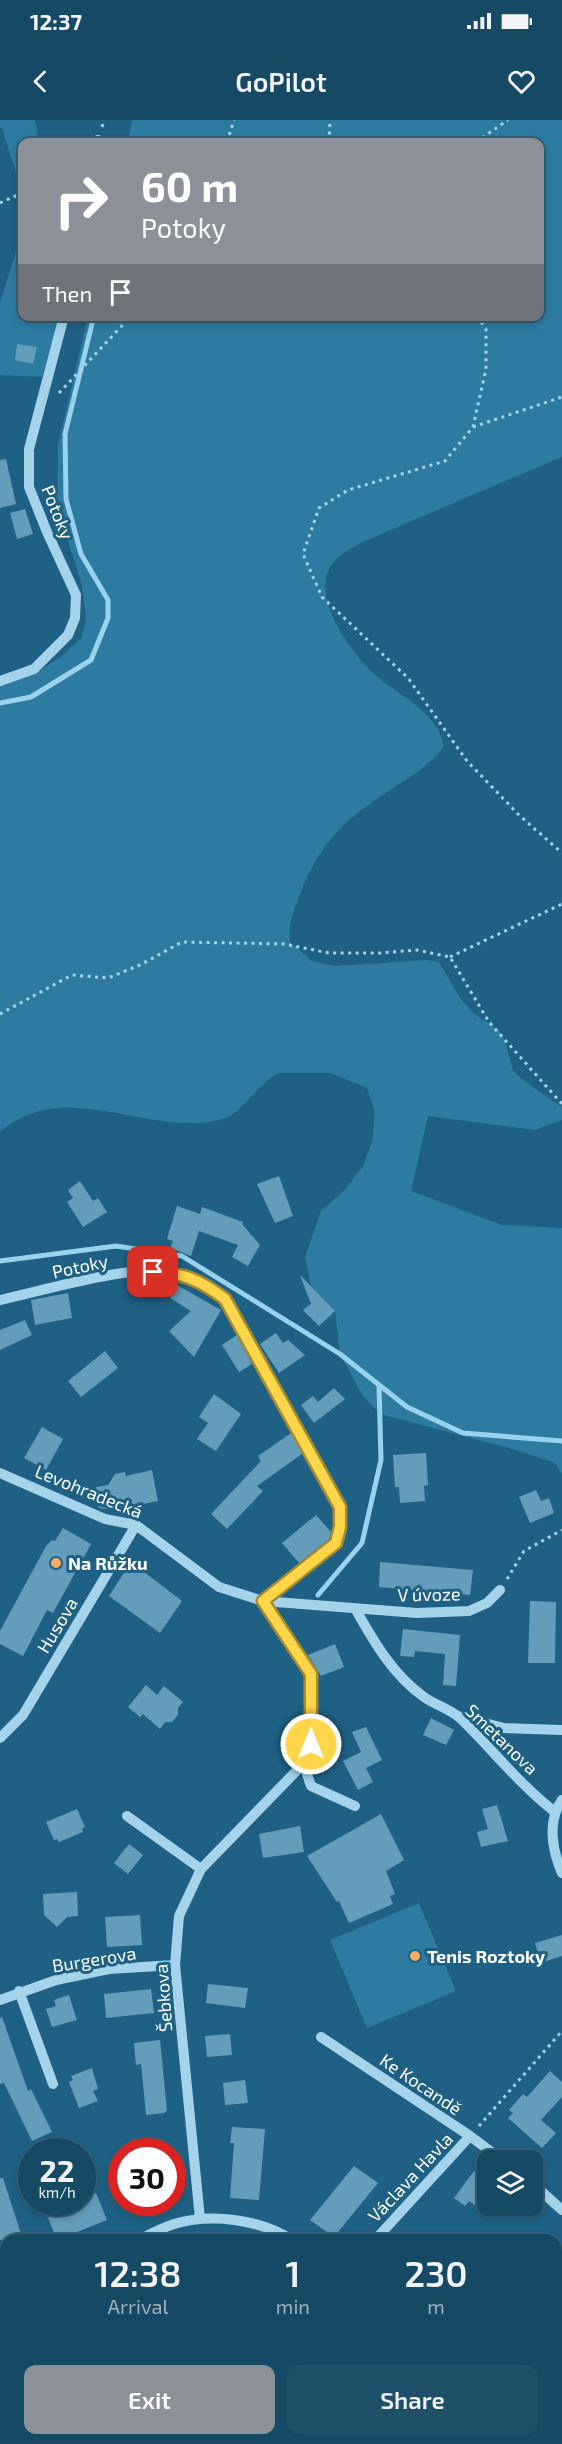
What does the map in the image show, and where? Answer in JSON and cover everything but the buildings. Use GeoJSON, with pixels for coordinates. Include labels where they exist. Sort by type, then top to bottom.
{"type":"FeatureCollection","features":[{"type":"Feature","properties":{"kind":"street","name":"Potoky"},"geometry":{"type":"LineString","coordinates":[[0,681],[34,669],[68,635],[75,618],[76,595],[29,487],[29,449],[63,321]]}},
{"type":"Feature","properties":{"kind":"street","name":"Potoky"},"geometry":{"type":"LineString","coordinates":[[0,1300],[131,1271],[175,1273],[204,1283],[225,1299],[340,1507],[340,1527],[336,1543],[263,1601]]}},
{"type":"Feature","properties":{"kind":"street","name":"Levohradecká"},"geometry":{"type":"LineString","coordinates":[[0,1473],[105,1519],[136,1525],[219,1587],[263,1601]]}},
{"type":"Feature","properties":{"kind":"street","name":"Husova"},"geometry":{"type":"LineString","coordinates":[[0,1738],[23,1715],[136,1525]]}},
{"type":"Feature","properties":{"kind":"street","name":"V úvoze"},"geometry":{"type":"LineString","coordinates":[[263,1601],[417,1613],[469,1611],[487,1603],[500,1590]]}},
{"type":"Feature","properties":{"kind":"street"},"geometry":{"type":"LineString","coordinates":[[263,1601],[311,1674],[311,1744],[306,1771],[311,1786],[355,1806]]}},
{"type":"Feature","properties":{"kind":"street","name":"Smetanova"},"geometry":{"type":"LineString","coordinates":[[356,1610],[397,1674],[423,1696],[458,1716],[488,1749],[555,1812]]}},
{"type":"Feature","properties":{"kind":"street"},"geometry":{"type":"LineString","coordinates":[[458,1716],[504,1728],[562,1730]]}},
{"type":"Feature","properties":{"kind":"street"},"geometry":{"type":"LineString","coordinates":[[127,1816],[201,1869],[308,1759]]}},
{"type":"Feature","properties":{"kind":"street"},"geometry":{"type":"LineString","coordinates":[[562,1800],[555,1812],[552,1827],[562,1873]]}},
{"type":"Feature","properties":{"kind":"street","name":"Šebkova"},"geometry":{"type":"LineString","coordinates":[[200,2219],[175,1965],[179,1916],[201,1869]]}},
{"type":"Feature","properties":{"kind":"street","name":"Burgerova"},"geometry":{"type":"LineString","coordinates":[[0,2000],[56,1980],[109,1969],[175,1965]]}},
{"type":"Feature","properties":{"kind":"street"},"geometry":{"type":"LineString","coordinates":[[20,1991],[53,2084]]}},
{"type":"Feature","properties":{"kind":"street","name":"Ke Kocandě"},"geometry":{"type":"LineString","coordinates":[[321,2037],[489,2150]]}},
{"type":"Feature","properties":{"kind":"street","name":"Václava Havla"},"geometry":{"type":"LineString","coordinates":[[380,2234],[470,2136]]}},
{"type":"Feature","properties":{"kind":"street"},"geometry":{"type":"LineString","coordinates":[[543,2193],[562,2210]]}},
{"type":"Feature","properties":{"kind":"street"},"geometry":{"type":"LineString","coordinates":[[152,2234],[173,2224],[200,2219],[242,2220],[283,2234]]}},
{"type":"Feature","properties":{"kind":"path"},"geometry":{"type":"LineString","coordinates":[[228,138],[234,120]]}},
{"type":"Feature","properties":{"kind":"path"},"geometry":{"type":"LineString","coordinates":[[329,138],[330,120]]}},
{"type":"Feature","properties":{"kind":"path"},"geometry":{"type":"LineString","coordinates":[[482,138],[508,120]]}},
{"type":"Feature","properties":{"kind":"path"},"geometry":{"type":"LineString","coordinates":[[0,204],[18,195]]}},
{"type":"Feature","properties":{"kind":"path"},"geometry":{"type":"LineString","coordinates":[[59,394],[126,321]]}},
{"type":"Feature","properties":{"kind":"path"},"geometry":{"type":"LineString","coordinates":[[480,321],[486,330],[486,369],[473,427],[445,461],[348,490],[320,508],[303,554],[322,597],[408,678],[467,761],[519,815],[562,853]]}},
{"type":"Feature","properties":{"kind":"path"},"geometry":{"type":"LineString","coordinates":[[473,427],[562,398]]}},
{"type":"Feature","properties":{"kind":"path"},"geometry":{"type":"LineString","coordinates":[[0,1014],[72,975],[108,978],[140,966],[182,942],[284,944],[329,953],[417,950],[450,957],[562,904]]}},
{"type":"Feature","properties":{"kind":"path"},"geometry":{"type":"LineString","coordinates":[[450,957],[489,1022],[562,1104]]}},
{"type":"Feature","properties":{"kind":"path"},"geometry":{"type":"LineString","coordinates":[[500,1590],[524,1551],[562,1530]]}},
{"type":"Feature","properties":{"kind":"path"},"geometry":{"type":"LineString","coordinates":[[470,2136],[562,2031]]}},
{"type":"Feature","properties":{"kind":"shaded area"},"geometry":{"type":"Polygon","coordinates":[[[0,120],[35,120],[38,138],[18,138],[18,179],[2,128],[0,128],[0,120]]]}},
{"type":"Feature","properties":{"kind":"shaded area"},"geometry":{"type":"Polygon","coordinates":[[[132,120],[562,120],[562,457],[362,542],[346,551],[330,567],[325,582],[326,595],[330,610],[345,639],[373,673],[425,713],[440,733],[444,746],[422,768],[365,807],[329,841],[310,871],[302,889],[290,927],[290,942],[312,961],[336,966],[426,960],[439,962],[460,998],[473,1013],[499,1030],[504,1038],[513,1070],[523,1080],[562,1107],[562,1120],[535,1130],[428,1116],[411,1191],[502,1225],[562,1228],[562,1474],[555,1463],[520,1451],[380,1414],[363,1396],[340,1354],[335,1311],[311,1286],[305,1257],[321,1211],[345,1190],[363,1166],[372,1142],[375,1112],[367,1088],[331,1073],[278,1073],[226,1118],[198,1123],[169,1122],[81,1108],[52,1109],[25,1116],[0,1132],[0,686],[36,673],[63,655],[81,638],[86,620],[82,585],[57,505],[58,445],[87,321],[544,321],[544,138],[129,138],[132,120]]]}},
{"type":"Feature","properties":{"kind":"shaded area"},"geometry":{"type":"Polygon","coordinates":[[[18,245],[18,321],[60,321],[42,377],[0,375],[0,303],[18,245]]]}},
{"type":"Feature","properties":{"kind":"shaded area"},"geometry":{"type":"Polygon","coordinates":[[[419,1903],[456,1991],[367,2028],[330,1940],[419,1903]]]}},
{"type":"Feature","properties":{"kind":"waterway"},"geometry":{"type":"LineString","coordinates":[[0,703],[31,697],[91,660],[108,618],[108,600],[81,554],[66,499],[65,434],[93,321]]}},
{"type":"Feature","properties":{"kind":"waterway"},"geometry":{"type":"LineString","coordinates":[[0,1261],[116,1246],[182,1256],[340,1354],[407,1407],[463,1433],[562,1441]]}},
{"type":"Feature","properties":{"kind":"waterway"},"geometry":{"type":"LineString","coordinates":[[318,1595],[362,1543],[381,1460],[379,1386]]}},
{"type":"Feature","properties":{"kind":"place","name":"Na Růžku"},"geometry":{"type":"Point","coordinates":[56,1563]}},
{"type":"Feature","properties":{"kind":"place","name":"Tenis Roztoky"},"geometry":{"type":"Point","coordinates":[415,1956]}},
{"type":"Feature","properties":{"kind":"route"},"geometry":{"type":"LineString","coordinates":[[153,1272],[175,1273],[204,1283],[225,1299],[340,1507],[340,1527],[336,1543],[263,1601],[311,1674],[311,1744]]}}]}
